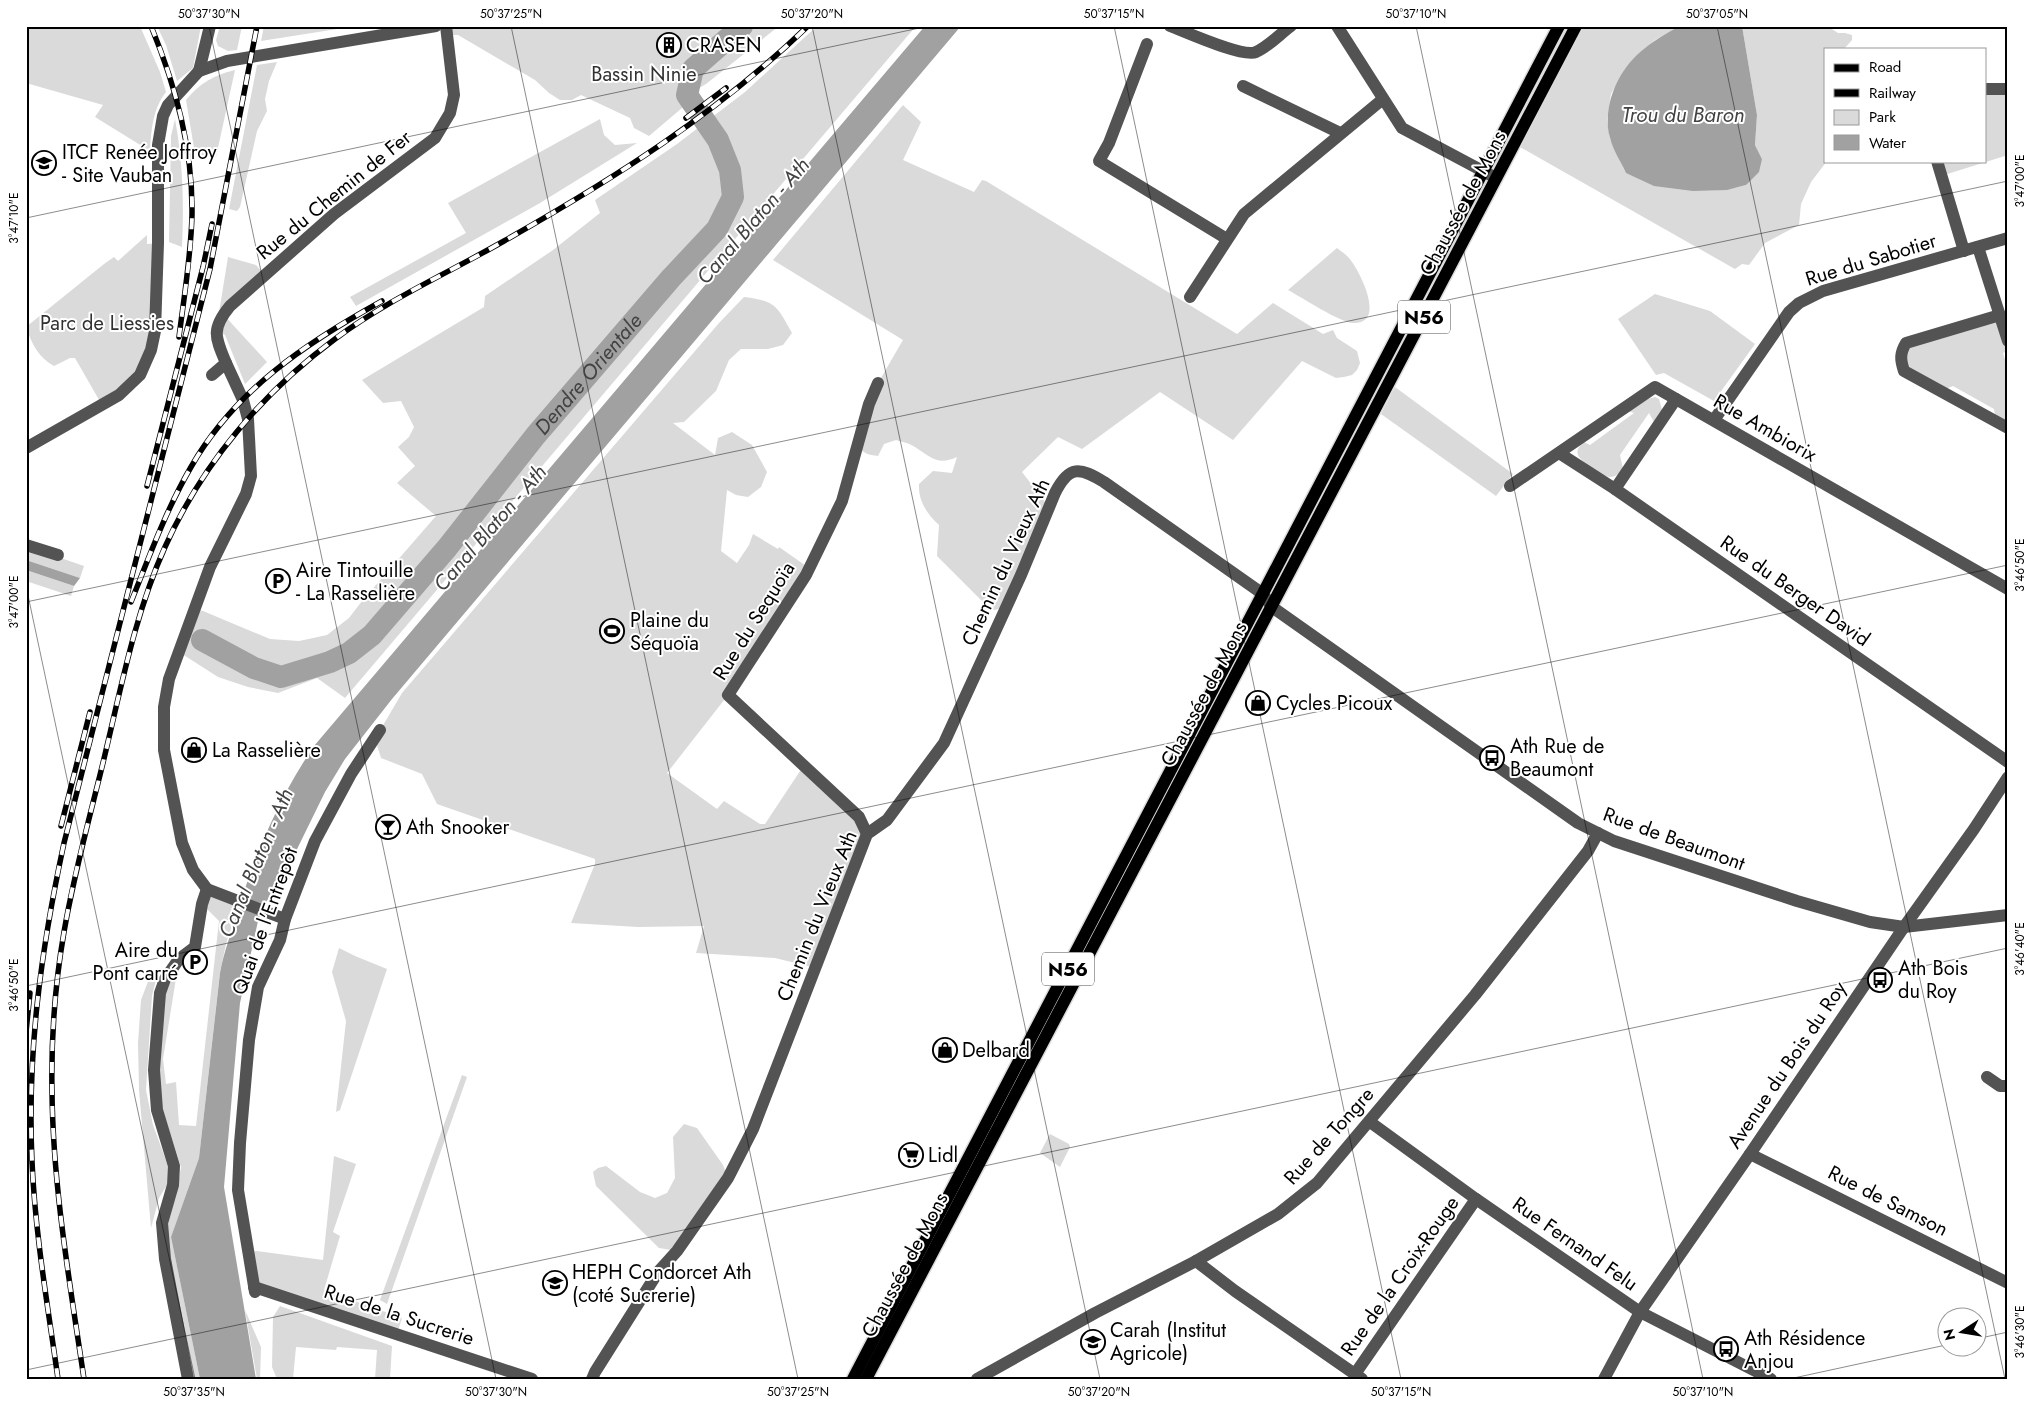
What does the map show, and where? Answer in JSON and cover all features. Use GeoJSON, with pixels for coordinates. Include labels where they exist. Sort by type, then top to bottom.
{"type":"FeatureCollection","features":[{"type":"Feature","properties":{"kind":"main road","name":"Chaussée de Mons"},"geometry":{"type":"LineString","coordinates":[[853,1379],[1559,26]]}},
{"type":"Feature","properties":{"kind":"main road","name":"Chaussée de Mons"},"geometry":{"type":"LineString","coordinates":[[866,1379],[1148,838],[1272,606],[1576,26]]}},
{"type":"Feature","properties":{"kind":"street"},"geometry":{"type":"LineString","coordinates":[[199,71],[210,26]]}},
{"type":"Feature","properties":{"kind":"street"},"geometry":{"type":"LineString","coordinates":[[26,448],[123,392],[140,375],[147,361],[155,331],[158,243],[158,145],[160,126],[168,105],[199,71],[227,61],[436,26]]}},
{"type":"Feature","properties":{"kind":"street","name":"Rue du Chemin de Fer"},"geometry":{"type":"LineString","coordinates":[[207,889],[193,870],[182,843],[164,750],[164,707],[169,679],[210,567],[246,494],[251,476],[248,419],[243,400],[216,340],[216,331],[218,324],[230,306],[334,214],[426,146],[439,132],[450,113],[454,95],[446,26]]}},
{"type":"Feature","properties":{"kind":"street"},"geometry":{"type":"LineString","coordinates":[[1170,26],[1230,49],[1255,53],[1291,26]]}},
{"type":"Feature","properties":{"kind":"street"},"geometry":{"type":"LineString","coordinates":[[1337,26],[1402,128],[1496,178]]}},
{"type":"Feature","properties":{"kind":"street"},"geometry":{"type":"LineString","coordinates":[[1147,44],[1109,143],[1099,161],[1227,239]]}},
{"type":"Feature","properties":{"kind":"street"},"geometry":{"type":"LineString","coordinates":[[1244,86],[1340,133]]}},
{"type":"Feature","properties":{"kind":"street"},"geometry":{"type":"LineString","coordinates":[[1986,89],[2008,90]]}},
{"type":"Feature","properties":{"kind":"street"},"geometry":{"type":"LineString","coordinates":[[1190,297],[1244,214],[1383,99]]}},
{"type":"Feature","properties":{"kind":"street"},"geometry":{"type":"LineString","coordinates":[[1937,162],[1964,251]]}},
{"type":"Feature","properties":{"kind":"street","name":"Rue du Sabotier"},"geometry":{"type":"LineString","coordinates":[[1714,420],[1789,312],[1799,303],[1822,291],[2008,238]]}},
{"type":"Feature","properties":{"kind":"street"},"geometry":{"type":"LineString","coordinates":[[1978,247],[2008,342]]}},
{"type":"Feature","properties":{"kind":"street"},"geometry":{"type":"LineString","coordinates":[[2000,315],[1906,343],[1901,351],[1900,361],[1904,370],[2008,428]]}},
{"type":"Feature","properties":{"kind":"street"},"geometry":{"type":"LineString","coordinates":[[212,375],[226,363]]}},
{"type":"Feature","properties":{"kind":"street","name":"Rue du Sequoïa"},"geometry":{"type":"LineString","coordinates":[[868,834],[858,817],[728,695],[806,574],[842,501],[869,404],[878,383]]}},
{"type":"Feature","properties":{"kind":"street","name":"Rue Ambiorix"},"geometry":{"type":"LineString","coordinates":[[1510,486],[1655,387],[2008,589]]}},
{"type":"Feature","properties":{"kind":"street"},"geometry":{"type":"LineString","coordinates":[[1615,489],[1676,399]]}},
{"type":"Feature","properties":{"kind":"street","name":"Rue du Berger David"},"geometry":{"type":"LineString","coordinates":[[1559,453],[1615,489],[2008,762]]}},
{"type":"Feature","properties":{"kind":"street","name":"Chemin du Vieux Ath"},"geometry":{"type":"LineString","coordinates":[[592,1379],[658,1272],[678,1251],[728,1178],[753,1129],[868,834],[887,820],[944,743],[994,630],[1021,575],[1060,482],[1076,471],[1092,474],[1263,594],[1272,606]]}},
{"type":"Feature","properties":{"kind":"street"},"geometry":{"type":"LineString","coordinates":[[26,544],[58,555]]}},
{"type":"Feature","properties":{"kind":"street","name":"Rue de Beaumont"},"geometry":{"type":"LineString","coordinates":[[1272,606],[1578,823],[1614,841],[1797,901],[1870,922],[1904,927],[2008,915]]}},
{"type":"Feature","properties":{"kind":"street","name":"Quai de l'Entrepôt"},"geometry":{"type":"LineString","coordinates":[[254,1290],[238,1190],[240,1143],[253,1009],[258,987],[280,940],[285,919],[315,841],[351,774],[380,730]]}},
{"type":"Feature","properties":{"kind":"street","name":"Avenue du Bois du Roy"},"geometry":{"type":"LineString","coordinates":[[1606,1375],[1640,1312],[2008,777]]}},
{"type":"Feature","properties":{"kind":"street","name":"Rue de Tongre"},"geometry":{"type":"LineString","coordinates":[[977,1379],[1095,1312],[1196,1261],[1278,1214],[1317,1183],[1475,995],[1588,851],[1598,834]]}},
{"type":"Feature","properties":{"kind":"street"},"geometry":{"type":"LineString","coordinates":[[188,1379],[165,1258],[162,1223],[173,1185],[174,1166],[157,1110],[154,1070],[160,993],[165,979],[173,967],[179,959],[195,946],[202,904],[207,889],[285,919]]}},
{"type":"Feature","properties":{"kind":"street"},"geometry":{"type":"LineString","coordinates":[[1987,1077],[2000,1086],[2008,1086]]}},
{"type":"Feature","properties":{"kind":"street","name":"Rue Fernand Felu"},"geometry":{"type":"LineString","coordinates":[[1370,1122],[1476,1199],[1640,1312],[1771,1379]]}},
{"type":"Feature","properties":{"kind":"street","name":"Rue de Samson"},"geometry":{"type":"LineString","coordinates":[[1750,1154],[2008,1283]]}},
{"type":"Feature","properties":{"kind":"street","name":"Rue de la Croix-Rouge"},"geometry":{"type":"LineString","coordinates":[[1358,1376],[1476,1199]]}},
{"type":"Feature","properties":{"kind":"street"},"geometry":{"type":"LineString","coordinates":[[1196,1261],[1235,1291],[1358,1376]]}},
{"type":"Feature","properties":{"kind":"street","name":"Rue de la Sucrerie"},"geometry":{"type":"LineString","coordinates":[[254,1290],[532,1379]]}},
{"type":"Feature","properties":{"kind":"street"},"geometry":{"type":"LineString","coordinates":[[1593,1379],[1606,1375]]}},
{"type":"Feature","properties":{"kind":"green space"},"geometry":{"type":"Polygon","coordinates":[[[26,26],[140,26],[160,72],[166,92],[155,112],[150,151],[95,117],[103,105],[26,83],[26,26]]]}},
{"type":"Feature","properties":{"kind":"green space"},"geometry":{"type":"Polygon","coordinates":[[[157,26],[201,26],[193,68],[177,81],[166,45],[157,26]]]}},
{"type":"Feature","properties":{"kind":"green space"},"geometry":{"type":"Polygon","coordinates":[[[220,26],[242,26],[237,50],[228,51],[218,46],[216,40],[220,26]]]}},
{"type":"Feature","properties":{"kind":"green space"},"geometry":{"type":"Polygon","coordinates":[[[264,26],[356,26],[261,41],[264,26]]]}},
{"type":"Feature","properties":{"kind":"green space","name":"Bassin Ninie"},"geometry":{"type":"Polygon","coordinates":[[[446,26],[779,26],[706,84],[687,95],[682,108],[649,136],[634,128],[630,118],[581,95],[572,100],[560,100],[535,80],[458,35],[446,35],[446,26]]]}},
{"type":"Feature","properties":{"kind":"green space"},"geometry":{"type":"Polygon","coordinates":[[[817,26],[916,26],[345,698],[317,678],[278,693],[248,687],[218,677],[179,652],[194,609],[270,639],[299,641],[327,635],[349,618],[436,516],[397,483],[415,466],[398,447],[409,437],[414,427],[401,401],[383,403],[362,380],[484,307],[485,296],[553,250],[600,213],[595,200],[677,144],[745,92],[817,26]]]}},
{"type":"Feature","properties":{"kind":"green space"},"geometry":{"type":"Polygon","coordinates":[[[1584,26],[1680,26],[1655,40],[1625,69],[1611,94],[1607,120],[1610,139],[1626,173],[1671,185],[1700,190],[1730,189],[1746,185],[1762,159],[1755,145],[1757,115],[1742,26],[1827,26],[1838,33],[1852,35],[1852,40],[1845,48],[1824,48],[1824,162],[1826,162],[1811,182],[1801,204],[1799,225],[1765,243],[1749,265],[1742,264],[1735,269],[1520,147],[1584,26]]]}},
{"type":"Feature","properties":{"kind":"green space"},"geometry":{"type":"Polygon","coordinates":[[[277,62],[269,81],[265,99],[267,111],[257,131],[240,207],[237,211],[229,209],[257,65],[277,62]]]}},
{"type":"Feature","properties":{"kind":"green space"},"geometry":{"type":"Polygon","coordinates":[[[235,70],[216,157],[195,154],[186,100],[208,80],[235,70]]]}},
{"type":"Feature","properties":{"kind":"green space"},"geometry":{"type":"Polygon","coordinates":[[[1986,89],[2008,89],[2008,155],[1986,162],[1986,89]]]}},
{"type":"Feature","properties":{"kind":"green space"},"geometry":{"type":"Polygon","coordinates":[[[903,105],[921,122],[903,160],[974,192],[982,180],[986,181],[1237,334],[1273,303],[1323,334],[1333,330],[1337,338],[1357,351],[1360,363],[1357,370],[1352,375],[1336,378],[1302,361],[1233,440],[1160,392],[1082,449],[1058,437],[1022,472],[1049,507],[1007,606],[995,610],[989,608],[937,556],[939,525],[927,512],[920,496],[919,484],[933,471],[952,473],[957,457],[944,461],[934,459],[910,444],[896,440],[884,444],[878,456],[866,453],[857,445],[878,383],[903,340],[773,260],[903,105]]]}},
{"type":"Feature","properties":{"kind":"green space"},"geometry":{"type":"Polygon","coordinates":[[[175,119],[182,183],[182,247],[169,242],[171,136],[175,119]]]}},
{"type":"Feature","properties":{"kind":"green space"},"geometry":{"type":"Polygon","coordinates":[[[600,119],[604,135],[615,145],[637,143],[540,203],[356,306],[350,297],[466,233],[448,203],[600,119]]]}},
{"type":"Feature","properties":{"kind":"green space"},"geometry":{"type":"Polygon","coordinates":[[[1937,162],[1986,162],[1941,176],[1937,162]]]}},
{"type":"Feature","properties":{"kind":"green space","name":"Parc de Liessies"},"geometry":{"type":"Polygon","coordinates":[[[147,235],[147,244],[158,243],[147,361],[102,405],[75,358],[70,358],[54,366],[36,350],[26,327],[104,264],[114,257],[118,261],[147,235]]]}},
{"type":"Feature","properties":{"kind":"green space"},"geometry":{"type":"Polygon","coordinates":[[[1337,248],[1354,265],[1368,296],[1370,306],[1368,315],[1363,321],[1347,322],[1288,290],[1337,248]]]}},
{"type":"Feature","properties":{"kind":"green space"},"geometry":{"type":"Polygon","coordinates":[[[228,257],[256,265],[264,274],[223,314],[267,362],[245,384],[225,335],[216,331],[228,257]]]}},
{"type":"Feature","properties":{"kind":"green space"},"geometry":{"type":"Polygon","coordinates":[[[1655,294],[1710,311],[1755,344],[1714,401],[1664,373],[1656,375],[1618,319],[1655,294]]]}},
{"type":"Feature","properties":{"kind":"green space","name":"Plaine du Séquoïa"},"geometry":{"type":"Polygon","coordinates":[[[744,297],[763,301],[774,306],[792,333],[783,345],[768,349],[741,349],[729,360],[716,391],[684,422],[673,423],[715,455],[718,438],[732,432],[752,445],[767,472],[761,487],[748,497],[736,495],[727,490],[721,551],[737,563],[749,545],[753,534],[778,549],[779,547],[809,568],[728,695],[667,773],[717,809],[724,801],[760,824],[765,824],[804,765],[864,825],[816,968],[775,958],[696,953],[704,926],[638,927],[571,923],[595,864],[595,859],[437,804],[422,774],[381,758],[375,739],[402,693],[719,323],[744,297]]]}},
{"type":"Feature","properties":{"kind":"green space"},"geometry":{"type":"Polygon","coordinates":[[[2000,315],[2008,341],[2008,351],[2003,353],[2008,369],[2008,428],[1996,421],[1994,409],[1953,386],[1941,391],[1904,371],[1901,351],[2000,315]]]}},
{"type":"Feature","properties":{"kind":"green space"},"geometry":{"type":"Polygon","coordinates":[[[1395,387],[1513,474],[1496,496],[1381,414],[1395,387]]]}},
{"type":"Feature","properties":{"kind":"green space"},"geometry":{"type":"Polygon","coordinates":[[[1655,397],[1659,399],[1662,410],[1654,422],[1649,413],[1620,455],[1623,469],[1616,476],[1610,477],[1603,474],[1580,458],[1578,449],[1584,442],[1590,445],[1634,413],[1628,411],[1645,400],[1655,397]]]}},
{"type":"Feature","properties":{"kind":"green space"},"geometry":{"type":"Polygon","coordinates":[[[26,546],[84,566],[80,578],[26,560],[26,546]]]}},
{"type":"Feature","properties":{"kind":"green space"},"geometry":{"type":"Polygon","coordinates":[[[26,570],[74,586],[71,596],[26,581],[26,570]]]}},
{"type":"Feature","properties":{"kind":"green space"},"geometry":{"type":"Polygon","coordinates":[[[207,889],[239,903],[226,944],[220,972],[199,1158],[171,1237],[200,1379],[193,1379],[167,1244],[169,1214],[176,1196],[181,1167],[158,1095],[165,987],[178,966],[163,1059],[166,1084],[176,1082],[179,1125],[196,1126],[219,921],[202,904],[207,889]]]}},
{"type":"Feature","properties":{"kind":"green space"},"geometry":{"type":"Polygon","coordinates":[[[339,948],[387,969],[340,1110],[336,1112],[346,1021],[332,972],[339,948]]]}},
{"type":"Feature","properties":{"kind":"green space"},"geometry":{"type":"Polygon","coordinates":[[[152,971],[156,980],[152,996],[146,1090],[153,1125],[168,1166],[168,1177],[167,1185],[159,1198],[151,1228],[139,1090],[138,1043],[141,1000],[152,971]]]}},
{"type":"Feature","properties":{"kind":"green space"},"geometry":{"type":"Polygon","coordinates":[[[462,1075],[467,1077],[387,1304],[380,1300],[462,1075]]]}},
{"type":"Feature","properties":{"kind":"green space"},"geometry":{"type":"Polygon","coordinates":[[[684,1124],[697,1128],[723,1165],[728,1178],[677,1251],[659,1248],[596,1186],[593,1172],[598,1168],[606,1166],[640,1192],[655,1198],[667,1193],[675,1178],[673,1137],[684,1124]]]}},
{"type":"Feature","properties":{"kind":"green space"},"geometry":{"type":"Polygon","coordinates":[[[1050,1134],[1069,1144],[1070,1147],[1060,1167],[1040,1153],[1050,1134]]]}},
{"type":"Feature","properties":{"kind":"green space"},"geometry":{"type":"Polygon","coordinates":[[[334,1156],[356,1164],[333,1232],[340,1236],[324,1290],[402,1318],[397,1334],[255,1287],[247,1253],[257,1251],[323,1260],[334,1156]]]}},
{"type":"Feature","properties":{"kind":"green space"},"geometry":{"type":"Polygon","coordinates":[[[280,1306],[392,1346],[390,1379],[375,1379],[377,1350],[337,1347],[336,1350],[296,1347],[293,1379],[277,1379],[272,1367],[273,1317],[280,1306]]]}},
{"type":"Feature","properties":{"kind":"green space"},"geometry":{"type":"Polygon","coordinates":[[[245,1310],[261,1347],[260,1379],[257,1379],[245,1310]]]}},
{"type":"Feature","properties":{"kind":"water","name":"Canal Blaton - Ath"},"geometry":{"type":"Polygon","coordinates":[[[925,26],[961,26],[392,699],[345,759],[325,792],[277,890],[272,890],[258,921],[240,1003],[224,1187],[256,1379],[200,1379],[171,1237],[199,1158],[220,973],[224,957],[238,910],[261,846],[290,785],[314,746],[925,26]]]}},
{"type":"Feature","properties":{"kind":"water","name":"Trou du Baron"},"geometry":{"type":"Polygon","coordinates":[[[1680,26],[1742,26],[1757,115],[1755,145],[1762,159],[1759,172],[1746,185],[1727,190],[1693,191],[1654,186],[1626,173],[1613,147],[1608,127],[1608,115],[1613,93],[1623,71],[1638,54],[1658,38],[1680,26]]]}},
{"type":"Feature","properties":{"kind":"water"},"geometry":{"type":"Polygon","coordinates":[[[26,560],[80,578],[74,586],[26,570],[26,560]]]}},
{"type":"Feature","properties":{"kind":"waterway","name":"Dendre Orientale"},"geometry":{"type":"LineString","coordinates":[[202,640],[254,668],[281,677],[330,662],[349,653],[372,635],[447,548],[536,435],[671,278],[717,229],[733,197],[730,170],[718,140],[687,95],[693,69],[742,26]]}},
{"type":"Feature","properties":{"kind":"railway"},"geometry":{"type":"LineString","coordinates":[[151,26],[175,95],[190,166],[192,215],[179,337]]}},
{"type":"Feature","properties":{"kind":"railway"},"geometry":{"type":"LineString","coordinates":[[58,1379],[39,1243],[32,1161],[31,1120],[34,1040],[42,962],[64,843],[210,269],[257,26]]}},
{"type":"Feature","properties":{"kind":"railway"},"geometry":{"type":"LineString","coordinates":[[84,1379],[63,1236],[55,1164],[52,1052],[58,971],[76,873],[135,630],[154,574],[180,516],[216,459],[259,406],[283,382],[335,339],[397,299],[504,241],[624,169],[738,88],[808,26]]}},
{"type":"Feature","properties":{"kind":"railway"},"geometry":{"type":"LineString","coordinates":[[686,118],[726,88]]}},
{"type":"Feature","properties":{"kind":"railway"},"geometry":{"type":"LineString","coordinates":[[147,486],[203,267],[212,224]]}},
{"type":"Feature","properties":{"kind":"railway"},"geometry":{"type":"LineString","coordinates":[[131,602],[158,534],[182,483],[209,439],[229,414],[274,371],[326,334],[382,301]]}},
{"type":"Feature","properties":{"kind":"railway"},"geometry":{"type":"LineString","coordinates":[[61,826],[90,712]]}},
{"type":"Feature","properties":{"kind":"railway"},"geometry":{"type":"LineString","coordinates":[[26,1032],[30,993]]}},
{"type":"Feature","properties":{"kind":"place","name":"CRASEN"},"geometry":{"type":"Point","coordinates":[669,45]}},
{"type":"Feature","properties":{"kind":"place","name":"ITCF Renée Joffroy - Site Vauban"},"geometry":{"type":"Point","coordinates":[44,163]}},
{"type":"Feature","properties":{"kind":"place","name":"Aire Tintouille - La Rasselière"},"geometry":{"type":"Point","coordinates":[278,581]}},
{"type":"Feature","properties":{"kind":"place","name":"Plaine du Séquoïa"},"geometry":{"type":"Point","coordinates":[612,631]}},
{"type":"Feature","properties":{"kind":"place","name":"Cycles Picoux"},"geometry":{"type":"Point","coordinates":[1258,703]}},
{"type":"Feature","properties":{"kind":"place","name":"La Rasselière"},"geometry":{"type":"Point","coordinates":[194,750]}},
{"type":"Feature","properties":{"kind":"place","name":"Ath Rue de Beaumont"},"geometry":{"type":"Point","coordinates":[1492,758]}},
{"type":"Feature","properties":{"kind":"place","name":"Ath Snooker"},"geometry":{"type":"Point","coordinates":[388,827]}},
{"type":"Feature","properties":{"kind":"place","name":"Aire du Pont carré"},"geometry":{"type":"Point","coordinates":[195,962]}},
{"type":"Feature","properties":{"kind":"place","name":"Ath Bois du Roy"},"geometry":{"type":"Point","coordinates":[1880,980]}},
{"type":"Feature","properties":{"kind":"place","name":"Delbard"},"geometry":{"type":"Point","coordinates":[945,1050]}},
{"type":"Feature","properties":{"kind":"place","name":"Lidl"},"geometry":{"type":"Point","coordinates":[911,1155]}},
{"type":"Feature","properties":{"kind":"place","name":"HEPH Condorcet Ath (coté Sucrerie)"},"geometry":{"type":"Point","coordinates":[555,1283]}},
{"type":"Feature","properties":{"kind":"place","name":"Carah (Institut Agricole)"},"geometry":{"type":"Point","coordinates":[1093,1342]}},
{"type":"Feature","properties":{"kind":"place","name":"Ath Résidence Anjou"},"geometry":{"type":"Point","coordinates":[1726,1349]}}]}
